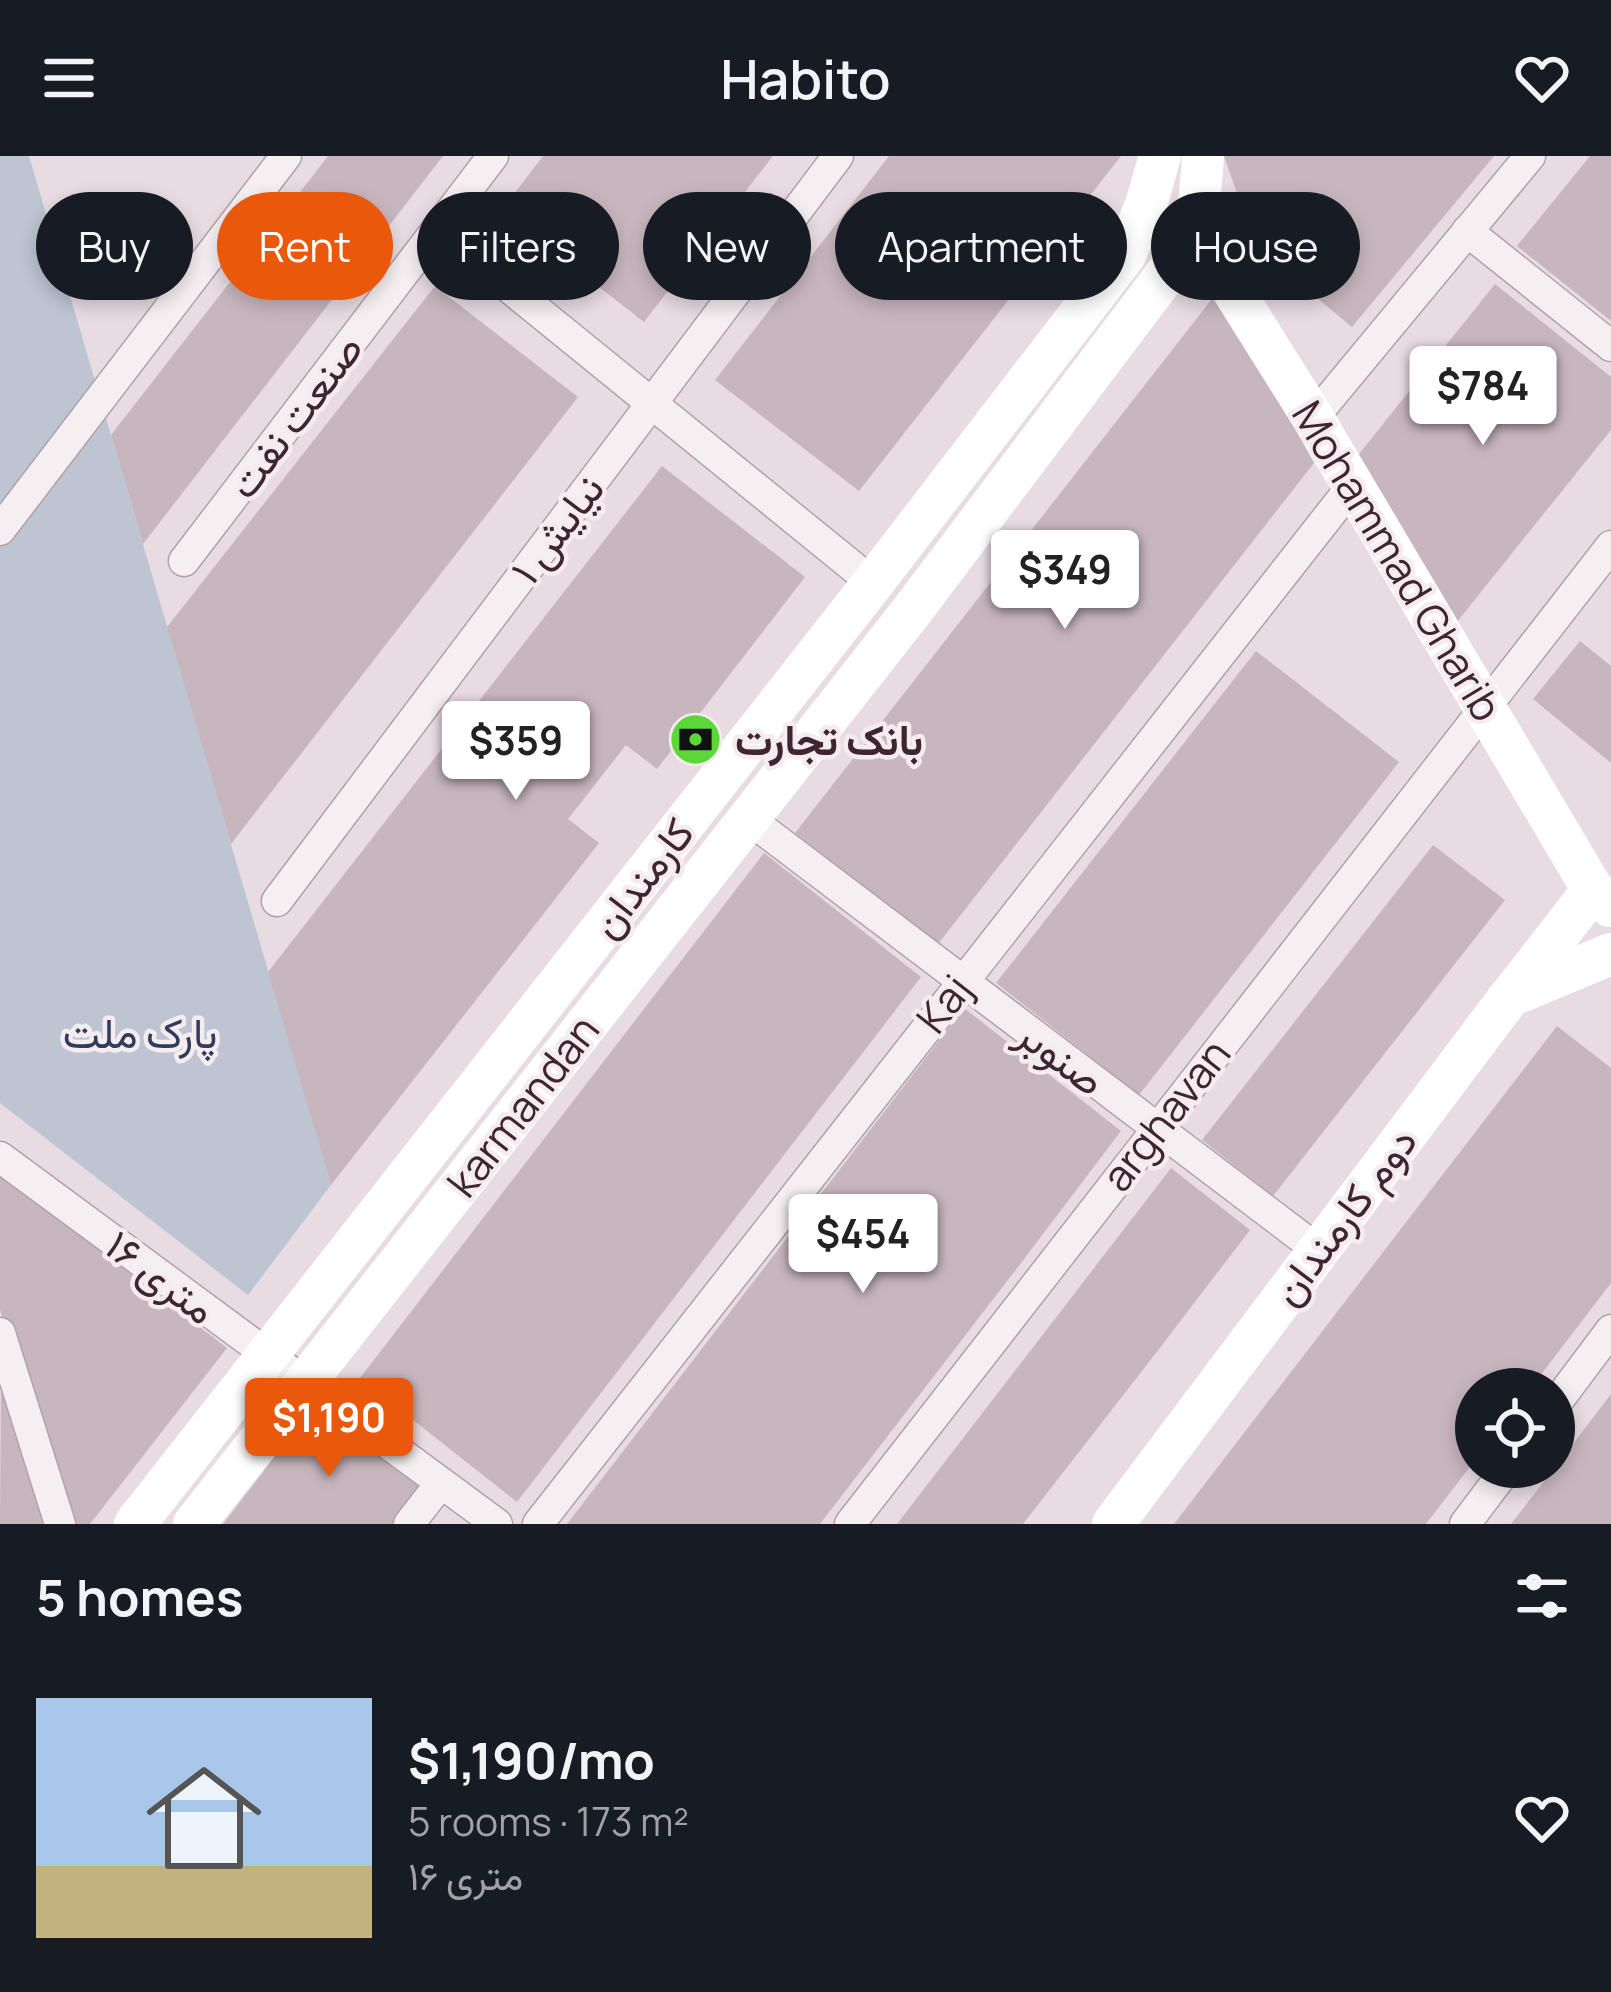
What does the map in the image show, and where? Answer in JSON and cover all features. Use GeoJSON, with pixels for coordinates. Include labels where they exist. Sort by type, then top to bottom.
{"type":"FeatureCollection","features":[{"type":"Feature","properties":{"kind":"main road","name":"کارمندان"},"geometry":{"type":"LineString","coordinates":[[135,1524],[1125,255],[1160,156]]}},
{"type":"Feature","properties":{"kind":"main road"},"geometry":{"type":"LineString","coordinates":[[1200,192],[1203,156]]}},
{"type":"Feature","properties":{"kind":"main road","name":"karmandan"},"geometry":{"type":"LineString","coordinates":[[194,1524],[911,612],[1151,294]]}},
{"type":"Feature","properties":{"kind":"main road","name":"Mohammad Gharib"},"geometry":{"type":"LineString","coordinates":[[1239,300],[1484,708],[1605,889]]}},
{"type":"Feature","properties":{"kind":"main road"},"geometry":{"type":"LineString","coordinates":[[873,583],[911,612]]}},
{"type":"Feature","properties":{"kind":"main road","name":"دوم کارمندان"},"geometry":{"type":"LineString","coordinates":[[1113,1524],[1510,996],[1605,889]]}},
{"type":"Feature","properties":{"kind":"main road"},"geometry":{"type":"LineString","coordinates":[[1510,996],[1611,954]]}},
{"type":"Feature","properties":{"kind":"street"},"geometry":{"type":"LineString","coordinates":[[0,530],[286,156]]}},
{"type":"Feature","properties":{"kind":"street","name":"صنعت نفت"},"geometry":{"type":"LineString","coordinates":[[465,192],[493,156]]}},
{"type":"Feature","properties":{"kind":"street","name":"نیایش ۱"},"geometry":{"type":"LineString","coordinates":[[277,901],[838,156]]}},
{"type":"Feature","properties":{"kind":"street"},"geometry":{"type":"LineString","coordinates":[[1313,418],[1529,156]]}},
{"type":"Feature","properties":{"kind":"street"},"geometry":{"type":"LineString","coordinates":[[1467,231],[1611,346]]}},
{"type":"Feature","properties":{"kind":"street","name":"صنعت نفت"},"geometry":{"type":"LineString","coordinates":[[184,561],[417,255]]}},
{"type":"Feature","properties":{"kind":"street"},"geometry":{"type":"LineString","coordinates":[[525,300],[873,583]]}},
{"type":"Feature","properties":{"kind":"street","name":"Kaj"},"geometry":{"type":"LineString","coordinates":[[538,1524],[1353,485]]}},
{"type":"Feature","properties":{"kind":"street","name":"arghavan"},"geometry":{"type":"LineString","coordinates":[[850,1524],[1611,546]]}},
{"type":"Feature","properties":{"kind":"street","name":"صنوبر"},"geometry":{"type":"LineString","coordinates":[[748,819],[1318,1250]]}},
{"type":"Feature","properties":{"kind":"street","name":"۱۶ متری"},"geometry":{"type":"LineString","coordinates":[[0,1157],[497,1524]]}},
{"type":"Feature","properties":{"kind":"street"},"geometry":{"type":"LineString","coordinates":[[1575,1378],[1611,1330]]}},
{"type":"Feature","properties":{"kind":"street"},"geometry":{"type":"LineString","coordinates":[[0,1333],[60,1524]]}},
{"type":"Feature","properties":{"kind":"street"},"geometry":{"type":"LineString","coordinates":[[409,1524],[441,1483]]}},
{"type":"Feature","properties":{"kind":"street"},"geometry":{"type":"LineString","coordinates":[[1466,1524],[1493,1488]]}},
{"type":"Feature","properties":{"kind":"green space","name":"پارک ملت"},"geometry":{"type":"Polygon","coordinates":[[[0,156],[29,156],[40,192],[36,300],[71,300],[331,1185],[248,1295],[0,1103],[0,156]]]}},
{"type":"Feature","properties":{"kind":"building"},"geometry":{"type":"Polygon","coordinates":[[[328,156],[443,156],[393,221],[393,192],[300,192],[328,156]]]}},
{"type":"Feature","properties":{"kind":"building"},"geometry":{"type":"Polygon","coordinates":[[[543,156],[773,156],[745,192],[643,192],[643,300],[661,300],[644,322],[616,300],[619,192],[516,192],[543,156]]]}},
{"type":"Feature","properties":{"kind":"building"},"geometry":{"type":"Polygon","coordinates":[[[889,156],[1121,156],[1093,192],[861,192],[889,156]]]}},
{"type":"Feature","properties":{"kind":"building"},"geometry":{"type":"Polygon","coordinates":[[[1224,156],[1494,156],[1352,327],[1319,300],[1360,300],[1360,192],[1237,192],[1224,156]]]}},
{"type":"Feature","properties":{"kind":"building"},"geometry":{"type":"Polygon","coordinates":[[[1590,156],[1611,156],[1611,321],[1517,246],[1590,156]]]}},
{"type":"Feature","properties":{"kind":"building"},"geometry":{"type":"Polygon","coordinates":[[[835,226],[835,300],[1008,300],[859,491],[715,380],[777,300],[811,300],[811,256],[835,226]]]}},
{"type":"Feature","properties":{"kind":"building"},"geometry":{"type":"Polygon","coordinates":[[[1495,284],[1611,377],[1611,430],[1448,633],[1351,464],[1495,284]]]}},
{"type":"Feature","properties":{"kind":"building"},"geometry":{"type":"Polygon","coordinates":[[[217,299],[332,300],[143,544],[111,435],[217,299]]]}},
{"type":"Feature","properties":{"kind":"building"},"geometry":{"type":"Polygon","coordinates":[[[424,300],[453,300],[578,397],[231,844],[167,627],[424,300]]]}},
{"type":"Feature","properties":{"kind":"building"},"geometry":{"type":"Polygon","coordinates":[[[1211,300],[1218,300],[1314,463],[938,944],[795,833],[1211,300]]]}},
{"type":"Feature","properties":{"kind":"building"},"geometry":{"type":"Polygon","coordinates":[[[662,466],[805,577],[657,769],[626,745],[568,819],[599,843],[331,1185],[268,972],[662,466]]]}},
{"type":"Feature","properties":{"kind":"building"},"geometry":{"type":"Polygon","coordinates":[[[1580,641],[1611,666],[1611,763],[1533,699],[1580,641]]]}},
{"type":"Feature","properties":{"kind":"building"},"geometry":{"type":"Polygon","coordinates":[[[1256,651],[1399,762],[1139,1095],[996,983],[1256,651]]]}},
{"type":"Feature","properties":{"kind":"building"},"geometry":{"type":"Polygon","coordinates":[[[1433,845],[1505,900],[1273,1196],[1202,1140],[1433,845]]]}},
{"type":"Feature","properties":{"kind":"building"},"geometry":{"type":"Polygon","coordinates":[[[764,853],[921,977],[517,1502],[360,1378],[764,853]]]}},
{"type":"Feature","properties":{"kind":"building"},"geometry":{"type":"Polygon","coordinates":[[[964,1008],[1121,1131],[1021,1263],[820,1524],[567,1524],[964,1008]]]}},
{"type":"Feature","properties":{"kind":"building"},"geometry":{"type":"Polygon","coordinates":[[[1557,1026],[1611,1068],[1611,1283],[1546,1368],[1455,1368],[1455,1486],[1426,1524],[1174,1524],[1557,1026]]]}},
{"type":"Feature","properties":{"kind":"building"},"geometry":{"type":"Polygon","coordinates":[[[1171,1168],[1250,1230],[1149,1362],[1023,1524],[897,1524],[1171,1168]]]}},
{"type":"Feature","properties":{"kind":"building"},"geometry":{"type":"Polygon","coordinates":[[[0,1174],[227,1348],[90,1524],[69,1524],[0,1310],[0,1174]]]}},
{"type":"Feature","properties":{"kind":"building"},"geometry":{"type":"Polygon","coordinates":[[[1,1377],[53,1524],[0,1524],[1,1377]]]}},
{"type":"Feature","properties":{"kind":"building"},"geometry":{"type":"Polygon","coordinates":[[[1611,1394],[1611,1524],[1511,1524],[1539,1488],[1575,1488],[1575,1441],[1611,1394]]]}},
{"type":"Feature","properties":{"kind":"building"},"geometry":{"type":"Polygon","coordinates":[[[318,1401],[427,1486],[397,1524],[223,1524],[318,1401]]]}},
{"type":"Feature","properties":{"kind":"place","name":"بانک تجارت"},"geometry":{"type":"Point","coordinates":[696,740]}}]}
